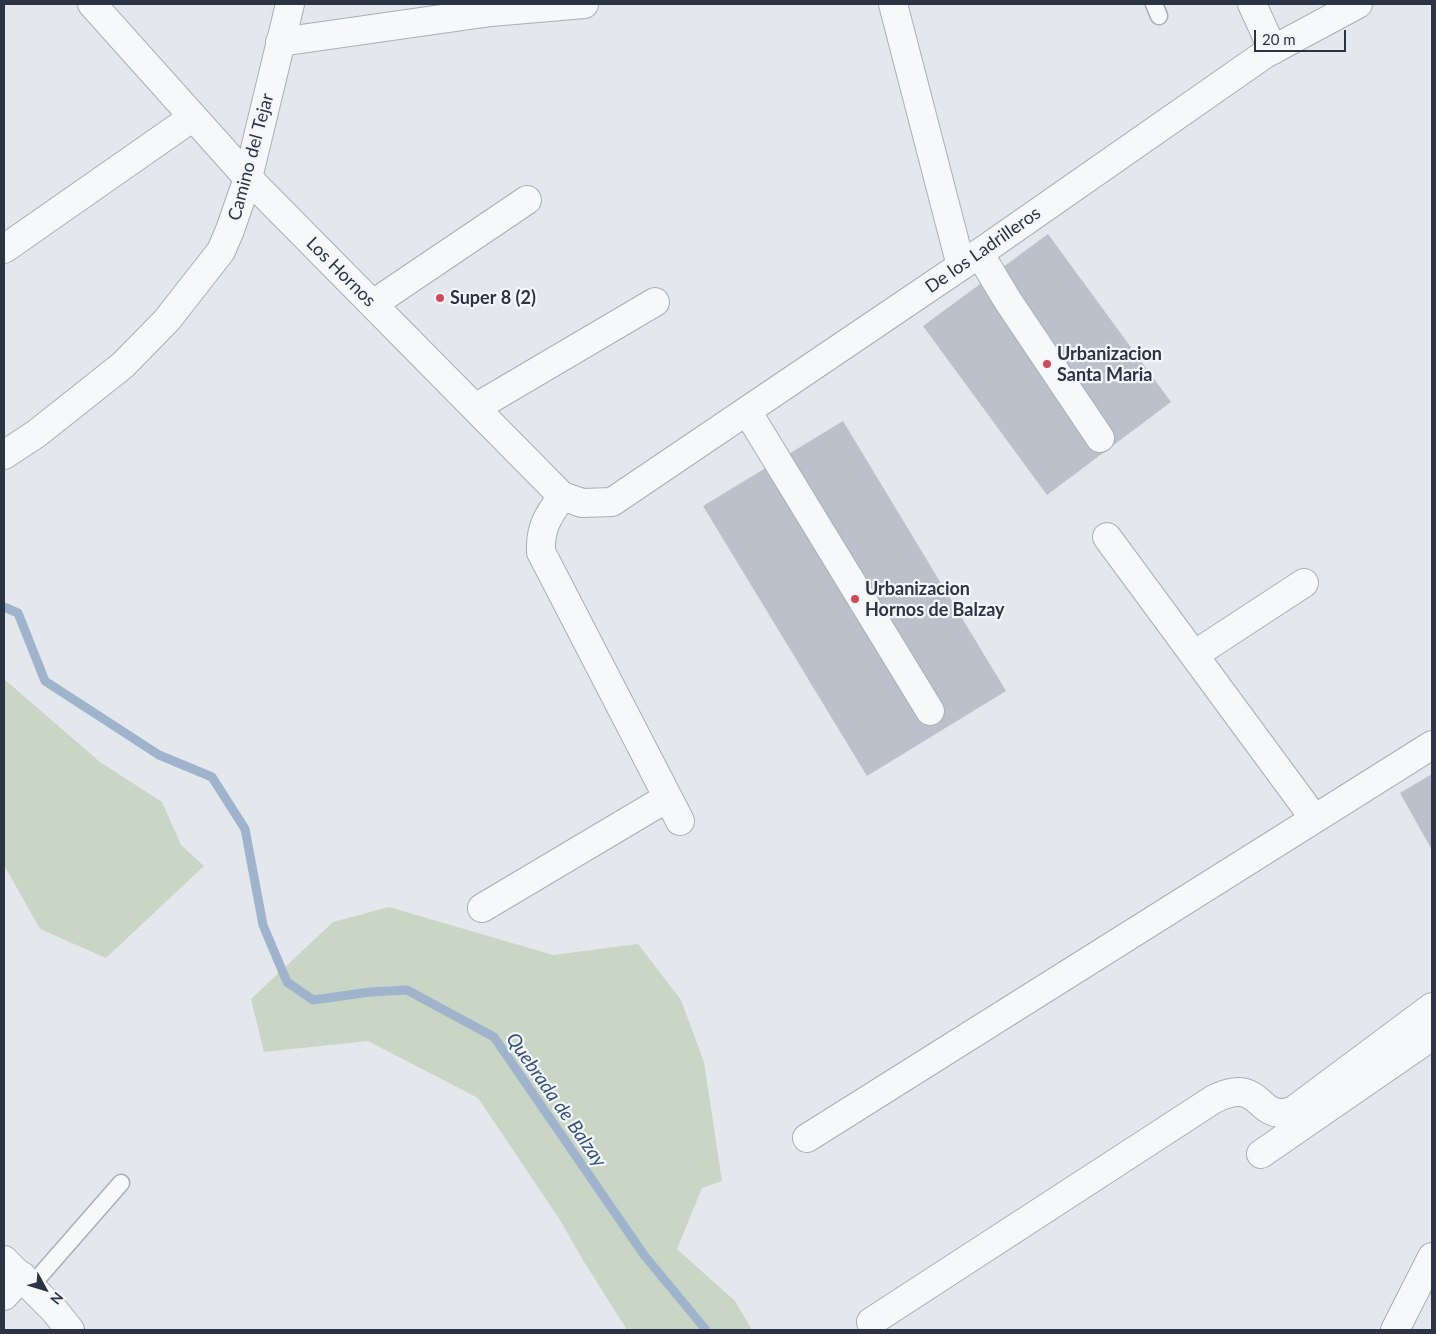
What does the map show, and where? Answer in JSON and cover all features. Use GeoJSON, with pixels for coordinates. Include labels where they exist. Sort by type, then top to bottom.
{"type":"FeatureCollection","features":[{"type":"Feature","properties":{"kind":"street","name":"Los Hornos"},"geometry":{"type":"LineString","coordinates":[[92,4],[248,178],[562,496],[582,503],[612,502]]}},
{"type":"Feature","properties":{"kind":"street","name":"Camino del Tejar"},"geometry":{"type":"LineString","coordinates":[[4,455],[36,434],[123,365],[167,320],[221,251],[248,178],[290,4]]}},
{"type":"Feature","properties":{"kind":"street"},"geometry":{"type":"LineString","coordinates":[[280,42],[491,12],[540,6],[584,4]]}},
{"type":"Feature","properties":{"kind":"street"},"geometry":{"type":"LineString","coordinates":[[893,4],[970,259],[1008,301],[1100,438]]}},
{"type":"Feature","properties":{"kind":"street"},"geometry":{"type":"LineString","coordinates":[[1252,4],[1273,50]]}},
{"type":"Feature","properties":{"kind":"street","name":"De los Ladrilleros"},"geometry":{"type":"LineString","coordinates":[[612,502],[1273,50],[1358,4]]}},
{"type":"Feature","properties":{"kind":"street"},"geometry":{"type":"LineString","coordinates":[[4,249],[193,117]]}},
{"type":"Feature","properties":{"kind":"street"},"geometry":{"type":"LineString","coordinates":[[373,304],[527,200]]}},
{"type":"Feature","properties":{"kind":"street"},"geometry":{"type":"LineString","coordinates":[[475,408],[655,302]]}},
{"type":"Feature","properties":{"kind":"street"},"geometry":{"type":"LineString","coordinates":[[747,411],[930,711]]}},
{"type":"Feature","properties":{"kind":"street"},"geometry":{"type":"LineString","coordinates":[[562,496],[546,520],[540,537],[541,552],[680,822]]}},
{"type":"Feature","properties":{"kind":"street"},"geometry":{"type":"LineString","coordinates":[[1107,537],[1314,818]]}},
{"type":"Feature","properties":{"kind":"street"},"geometry":{"type":"LineString","coordinates":[[1194,655],[1304,583]]}},
{"type":"Feature","properties":{"kind":"street"},"geometry":{"type":"LineString","coordinates":[[807,1138],[1432,744]]}},
{"type":"Feature","properties":{"kind":"street"},"geometry":{"type":"LineString","coordinates":[[482,908],[667,798]]}},
{"type":"Feature","properties":{"kind":"street"},"geometry":{"type":"LineString","coordinates":[[871,1322],[1214,1099],[1227,1093],[1241,1092],[1252,1094],[1273,1112],[1283,1113],[1294,1110],[1432,1008]]}},
{"type":"Feature","properties":{"kind":"street"},"geometry":{"type":"LineString","coordinates":[[1261,1154],[1432,1036]]}},
{"type":"Feature","properties":{"kind":"street"},"geometry":{"type":"LineString","coordinates":[[1395,1330],[1432,1256]]}},
{"type":"Feature","properties":{"kind":"street"},"geometry":{"type":"LineString","coordinates":[[15,1280],[54,1310],[70,1330]]}},
{"type":"Feature","properties":{"kind":"lane"},"geometry":{"type":"LineString","coordinates":[[15,1280],[121,1182]]}},
{"type":"Feature","properties":{"kind":"green space"},"geometry":{"type":"Polygon","coordinates":[[[4,679],[100,762],[162,802],[181,845],[204,866],[106,958],[40,929],[4,865],[4,679]]]}},
{"type":"Feature","properties":{"kind":"green space"},"geometry":{"type":"Polygon","coordinates":[[[389,907],[553,955],[638,944],[681,1000],[704,1062],[722,1181],[702,1188],[677,1249],[735,1301],[752,1330],[627,1330],[558,1217],[478,1098],[368,1041],[264,1052],[251,999],[333,922],[389,907]]]}},
{"type":"Feature","properties":{"kind":"building","name":"Urbanizacion Santa Maria"},"geometry":{"type":"Polygon","coordinates":[[[1048,234],[1171,402],[1047,495],[923,326],[1048,234]]]}},
{"type":"Feature","properties":{"kind":"building","name":"Urbanizacion Hornos de Balzay"},"geometry":{"type":"Polygon","coordinates":[[[843,421],[1006,691],[867,776],[703,506],[843,421]]]}},
{"type":"Feature","properties":{"kind":"building"},"geometry":{"type":"Polygon","coordinates":[[[1432,774],[1432,850],[1400,793],[1432,774]]]}},
{"type":"Feature","properties":{"kind":"waterway","name":"Quebrada de Balzay"},"geometry":{"type":"LineString","coordinates":[[4,607],[18,613],[45,681],[159,755],[212,777],[245,829],[263,925],[287,982],[313,1000],[370,992],[407,990],[494,1037],[644,1255],[706,1330]]}},
{"type":"Feature","properties":{"kind":"place","name":"Super 8 (2)"},"geometry":{"type":"Point","coordinates":[440,298]}},
{"type":"Feature","properties":{"kind":"place","name":"Urbanizacion Santa Maria"},"geometry":{"type":"Point","coordinates":[1047,364]}},
{"type":"Feature","properties":{"kind":"place","name":"Urbanizacion Hornos de Balzay"},"geometry":{"type":"Point","coordinates":[855,599]}}]}
